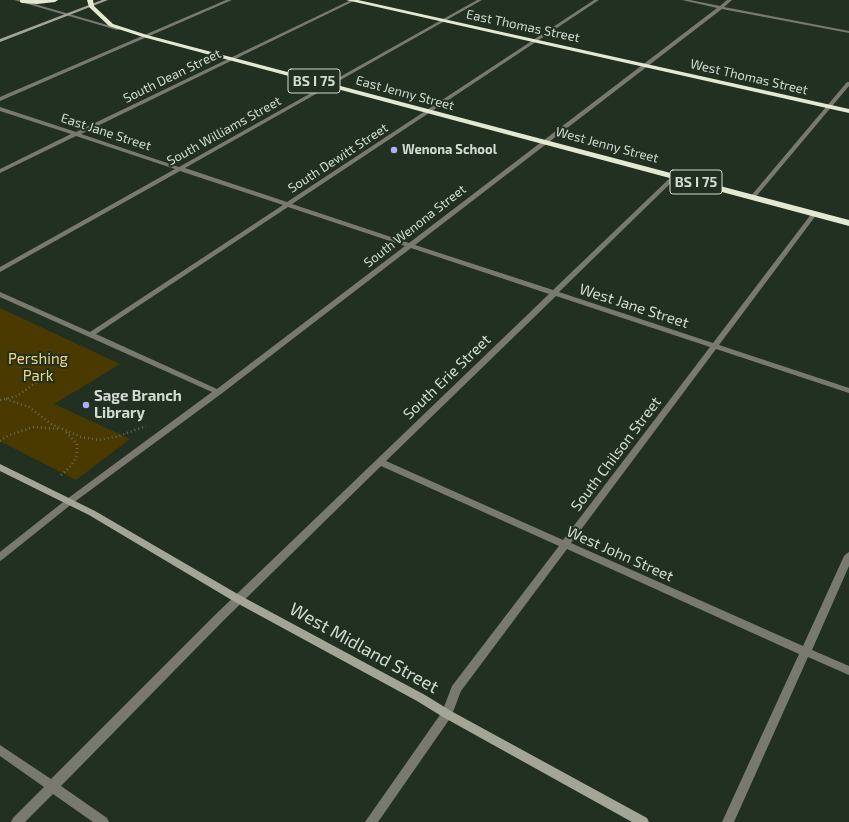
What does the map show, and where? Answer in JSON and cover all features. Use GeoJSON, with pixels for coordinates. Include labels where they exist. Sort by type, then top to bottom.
{"type":"FeatureCollection","features":[{"type":"Feature","properties":{"kind":"highway"},"geometry":{"type":"LineString","coordinates":[[19,1],[37,2],[55,0]]}},
{"type":"Feature","properties":{"kind":"highway","name":"East Thomas Street"},"geometry":{"type":"LineString","coordinates":[[352,0],[644,66]]}},
{"type":"Feature","properties":{"kind":"highway","name":"East Jenny Street"},"geometry":{"type":"LineString","coordinates":[[91,3],[96,13],[111,25],[122,29],[543,142]]}},
{"type":"Feature","properties":{"kind":"highway","name":"West Thomas Street"},"geometry":{"type":"LineString","coordinates":[[644,66],[849,112]]}},
{"type":"Feature","properties":{"kind":"highway","name":"West Jenny Street"},"geometry":{"type":"LineString","coordinates":[[543,142],[675,176],[849,224]]}},
{"type":"Feature","properties":{"kind":"main road"},"geometry":{"type":"LineString","coordinates":[[0,41],[68,15],[91,3],[106,0]]}},
{"type":"Feature","properties":{"kind":"main road","name":"West Midland Street"},"geometry":{"type":"LineString","coordinates":[[0,467],[70,501],[238,599],[421,698],[447,714],[643,822]]}},
{"type":"Feature","properties":{"kind":"street"},"geometry":{"type":"LineString","coordinates":[[0,99],[230,0]]}},
{"type":"Feature","properties":{"kind":"street","name":"South Dean Street"},"geometry":{"type":"LineString","coordinates":[[0,171],[352,0]]}},
{"type":"Feature","properties":{"kind":"street","name":"South Williams Street"},"geometry":{"type":"LineString","coordinates":[[0,270],[480,0]]}},
{"type":"Feature","properties":{"kind":"street","name":"South Dewitt Street"},"geometry":{"type":"LineString","coordinates":[[90,334],[597,0]]}},
{"type":"Feature","properties":{"kind":"street"},"geometry":{"type":"LineString","coordinates":[[684,0],[849,32]]}},
{"type":"Feature","properties":{"kind":"street","name":"South Wenona Street"},"geometry":{"type":"LineString","coordinates":[[0,557],[70,501],[218,392],[730,0]]}},
{"type":"Feature","properties":{"kind":"street","name":"East Jenny Street"},"geometry":{"type":"LineString","coordinates":[[19,1],[122,29]]}},
{"type":"Feature","properties":{"kind":"street"},"geometry":{"type":"LineString","coordinates":[[752,198],[849,83]]}},
{"type":"Feature","properties":{"kind":"street","name":"East Jane Street"},"geometry":{"type":"LineString","coordinates":[[0,109],[410,245]]}},
{"type":"Feature","properties":{"kind":"street","name":"South Erie Street"},"geometry":{"type":"LineString","coordinates":[[17,822],[238,599],[675,176]]}},
{"type":"Feature","properties":{"kind":"street","name":"South Chilson Street"},"geometry":{"type":"LineString","coordinates":[[371,822],[447,714],[456,689],[814,214]]}},
{"type":"Feature","properties":{"kind":"street","name":"West Jane Street"},"geometry":{"type":"LineString","coordinates":[[410,245],[849,391]]}},
{"type":"Feature","properties":{"kind":"street"},"geometry":{"type":"LineString","coordinates":[[0,294],[218,392]]}},
{"type":"Feature","properties":{"kind":"street","name":"West John Street"},"geometry":{"type":"LineString","coordinates":[[380,462],[849,671]]}},
{"type":"Feature","properties":{"kind":"street"},"geometry":{"type":"LineString","coordinates":[[728,822],[849,556]]}},
{"type":"Feature","properties":{"kind":"street"},"geometry":{"type":"LineString","coordinates":[[0,750],[103,822]]}},
{"type":"Feature","properties":{"kind":"path"},"geometry":{"type":"LineString","coordinates":[[0,400],[17,396],[41,379]]}},
{"type":"Feature","properties":{"kind":"path"},"geometry":{"type":"LineString","coordinates":[[6,399],[29,407],[51,424],[81,437],[99,440],[120,436],[146,426]]}},
{"type":"Feature","properties":{"kind":"path"},"geometry":{"type":"LineString","coordinates":[[0,441],[9,435],[34,427],[52,427],[65,430],[77,444],[78,455],[72,465],[61,475]]}},
{"type":"Feature","properties":{"kind":"green space","name":"Pershing Park"},"geometry":{"type":"Polygon","coordinates":[[[0,308],[120,364],[54,404],[130,439],[76,480],[0,441],[0,308]]]}},
{"type":"Feature","properties":{"kind":"place","name":"Wenona School"},"geometry":{"type":"Point","coordinates":[394,150]}},
{"type":"Feature","properties":{"kind":"place","name":"Sage Branch Library"},"geometry":{"type":"Point","coordinates":[86,405]}}]}
